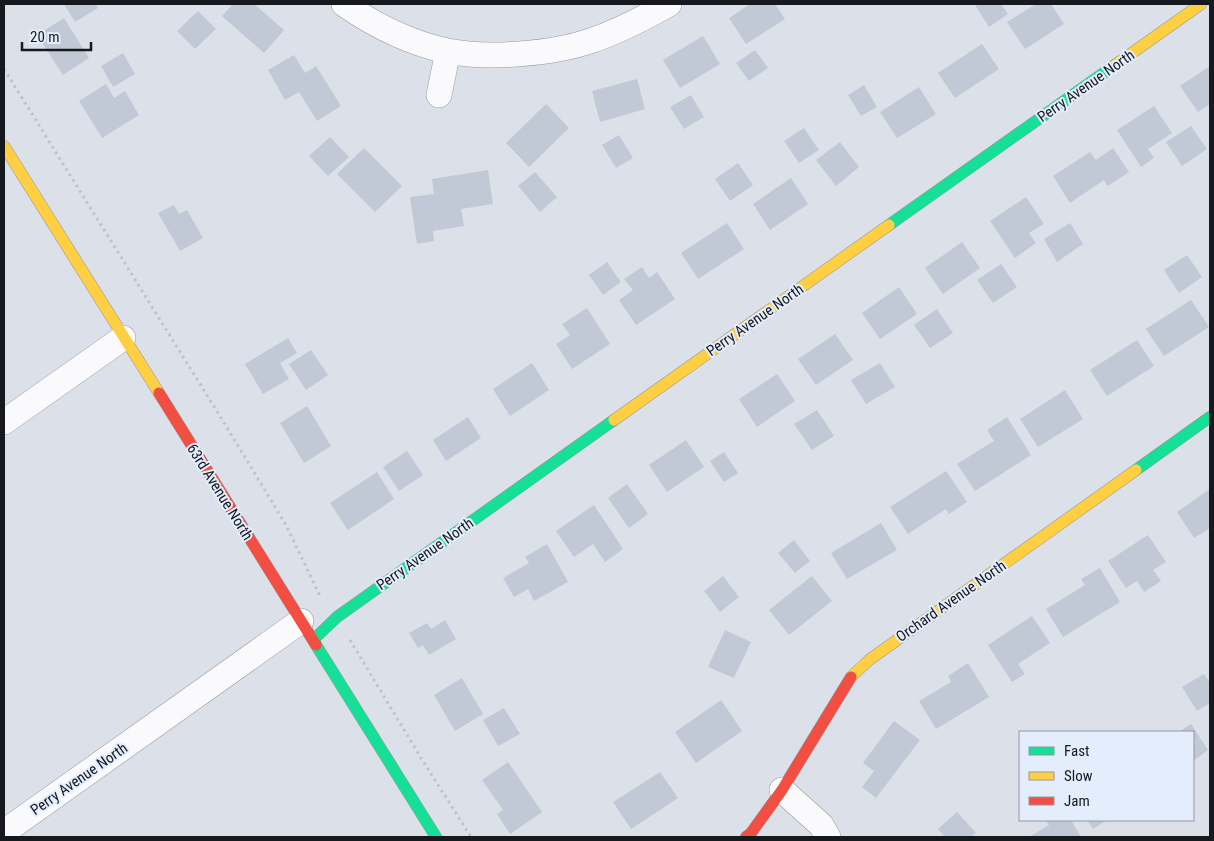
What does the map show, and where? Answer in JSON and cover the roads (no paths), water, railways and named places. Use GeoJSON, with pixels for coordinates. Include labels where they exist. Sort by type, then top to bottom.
{"type":"FeatureCollection","features":[{"type":"Feature","properties":{"kind":"street"},"geometry":{"type":"LineString","coordinates":[[344,4],[358,14],[401,36],[448,51],[495,55],[552,50],[590,42],[634,24],[670,4]]}},
{"type":"Feature","properties":{"kind":"street","name":"Perry Avenue North"},"geometry":{"type":"LineString","coordinates":[[4,832],[307,630],[337,617],[1201,4]]}},
{"type":"Feature","properties":{"kind":"street"},"geometry":{"type":"LineString","coordinates":[[439,95],[448,51]]}},
{"type":"Feature","properties":{"kind":"street","name":"63rd Avenue North"},"geometry":{"type":"LineString","coordinates":[[4,146],[436,837]]}},
{"type":"Feature","properties":{"kind":"street"},"geometry":{"type":"LineString","coordinates":[[4,422],[123,338]]}},
{"type":"Feature","properties":{"kind":"street","name":"Orchard Avenue North"},"geometry":{"type":"LineString","coordinates":[[746,837],[782,790],[849,679],[869,660],[1210,418]]}},
{"type":"Feature","properties":{"kind":"street"},"geometry":{"type":"LineString","coordinates":[[782,790],[821,825],[828,837]]}}]}
